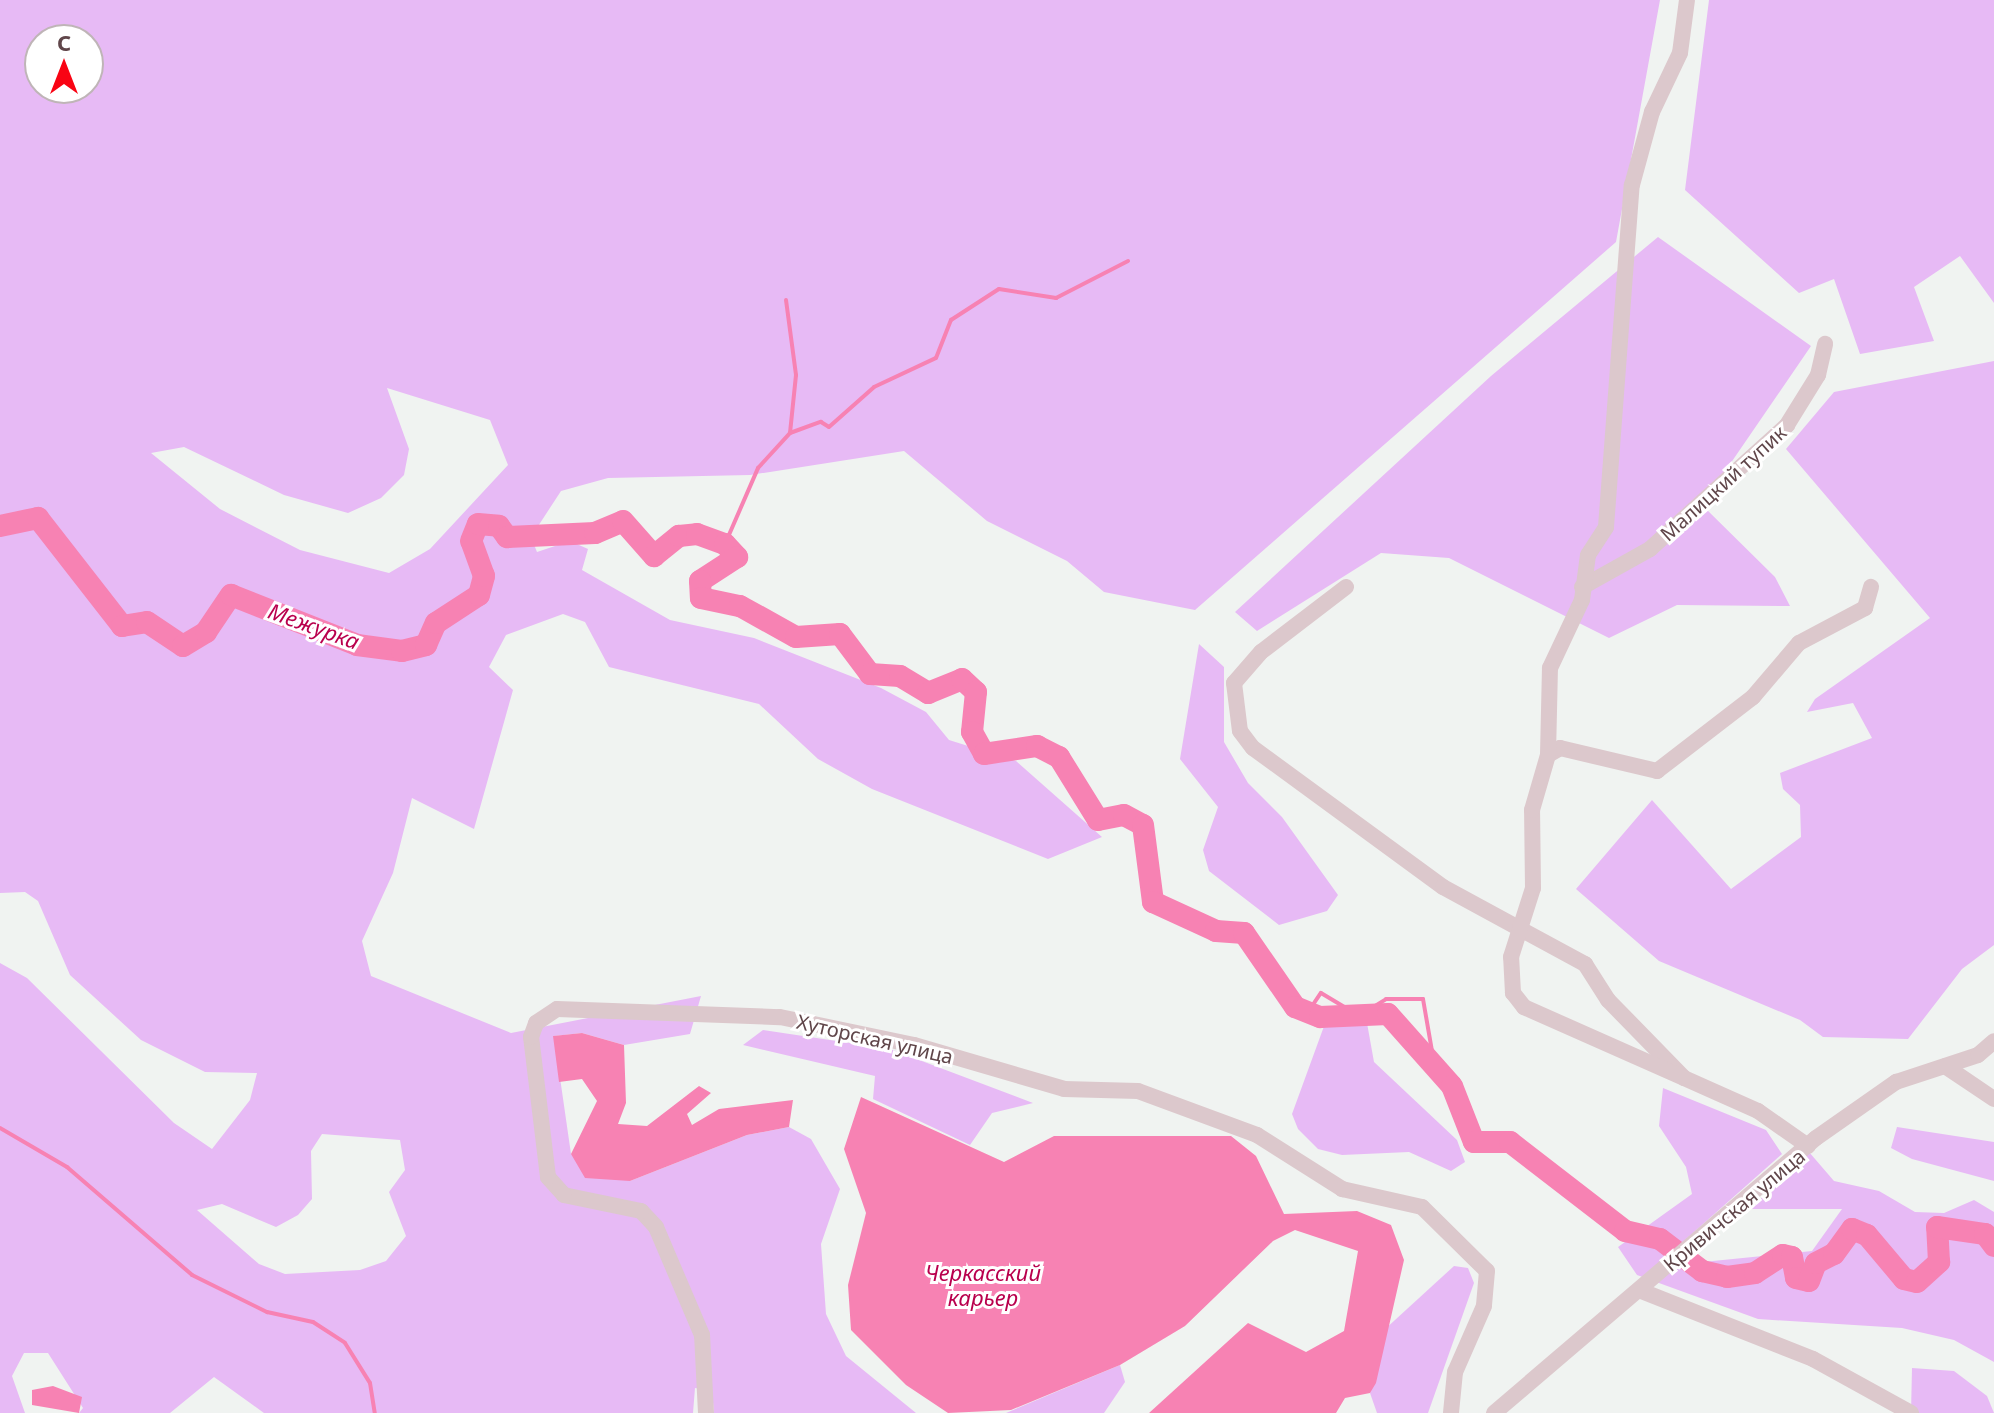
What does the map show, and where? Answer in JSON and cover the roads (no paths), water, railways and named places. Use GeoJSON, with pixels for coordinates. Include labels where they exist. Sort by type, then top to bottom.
{"type":"FeatureCollection","features":[{"type":"Feature","properties":{"kind":"street"},"geometry":{"type":"LineString","coordinates":[[1687,0],[1680,53],[1652,112],[1632,185],[1611,492],[1582,587],[1550,668],[1548,755],[1532,810],[1533,888],[1520,927],[1512,976],[1524,1007],[1758,1111],[1808,1146]]}},
{"type":"Feature","properties":{"kind":"street","name":"Малицкий тупик"},"geometry":{"type":"LineString","coordinates":[[1582,587],[1650,549],[1787,425],[1818,375],[1825,344]]}},
{"type":"Feature","properties":{"kind":"street"},"geometry":{"type":"LineString","coordinates":[[1346,587],[1261,652],[1234,683],[1231,699],[1253,748],[1443,887],[1585,964],[1608,1000],[1684,1078]]}},
{"type":"Feature","properties":{"kind":"street"},"geometry":{"type":"LineString","coordinates":[[1548,755],[1560,748],[1657,771],[1753,697],[1799,643],[1865,608],[1871,587]]}},
{"type":"Feature","properties":{"kind":"street","name":"Хуторская улица"},"geometry":{"type":"LineString","coordinates":[[706,1413],[702,1335],[656,1227],[641,1211],[564,1195],[548,1177],[531,1037],[536,1023],[557,1009],[780,1017],[914,1045],[1064,1089],[1138,1091],[1257,1135],[1342,1189],[1422,1207],[1487,1271],[1484,1306],[1455,1372],[1451,1413]]}},
{"type":"Feature","properties":{"kind":"street","name":"Кривичская улица"},"geometry":{"type":"LineString","coordinates":[[1494,1413],[1808,1146],[1896,1082],[1945,1066],[1994,1041]]}},
{"type":"Feature","properties":{"kind":"street"},"geometry":{"type":"LineString","coordinates":[[1945,1066],[1994,1099]]}},
{"type":"Feature","properties":{"kind":"street"},"geometry":{"type":"LineString","coordinates":[[1639,1290],[1813,1359],[1911,1413]]}},
{"type":"Feature","properties":{"kind":"water"},"geometry":{"type":"Polygon","coordinates":[[[582,1033],[624,1045],[626,1103],[618,1124],[647,1126],[699,1086],[711,1093],[687,1114],[692,1125],[719,1109],[793,1100],[789,1127],[747,1135],[630,1181],[585,1178],[571,1154],[597,1101],[582,1079],[559,1082],[553,1036],[582,1033]]]}},
{"type":"Feature","properties":{"kind":"water","name":"Черкасский карьер"},"geometry":{"type":"Polygon","coordinates":[[[861,1097],[1004,1162],[1054,1136],[1231,1136],[1256,1156],[1284,1214],[1357,1211],[1391,1225],[1404,1260],[1376,1383],[1370,1393],[1345,1398],[1336,1413],[1149,1413],[1248,1323],[1306,1352],[1344,1331],[1358,1251],[1295,1230],[1273,1241],[1185,1326],[1120,1365],[1011,1410],[948,1413],[906,1385],[851,1330],[848,1285],[866,1213],[844,1149],[861,1097]]]}},
{"type":"Feature","properties":{"kind":"water"},"geometry":{"type":"Polygon","coordinates":[[[53,1386],[82,1397],[79,1413],[32,1405],[32,1390],[53,1386]]]}},
{"type":"Feature","properties":{"kind":"waterway"},"geometry":{"type":"LineString","coordinates":[[725,544],[758,468],[790,433],[821,422],[829,427],[874,387],[936,358],[951,320],[999,289],[1056,298],[1128,261]]}},
{"type":"Feature","properties":{"kind":"waterway"},"geometry":{"type":"LineString","coordinates":[[786,300],[796,375],[790,433]]}},
{"type":"Feature","properties":{"kind":"waterway","name":"Межурка"},"geometry":{"type":"LineString","coordinates":[[0,526],[38,518],[122,626],[147,622],[183,646],[206,632],[231,595],[357,645],[402,651],[426,645],[436,623],[479,595],[484,576],[471,541],[478,524],[499,526],[507,537],[595,533],[623,521],[654,556],[679,536],[697,534],[725,544],[737,557],[700,581],[701,598],[740,606],[796,637],[840,634],[870,674],[900,676],[928,693],[962,679],[976,692],[972,732],[984,754],[1037,746],[1059,757],[1098,820],[1124,815],[1143,825],[1153,902],[1216,931],[1244,933],[1295,1007],[1320,1017],[1388,1014],[1452,1086],[1474,1142],[1510,1142],[1625,1231],[1660,1239],[1702,1271],[1727,1277],[1755,1273],[1783,1255],[1792,1257],[1796,1278],[1809,1281],[1816,1263],[1834,1254],[1852,1229],[1867,1235],[1904,1279],[1917,1282],[1939,1262],[1937,1227],[1985,1234],[1994,1246]]}},
{"type":"Feature","properties":{"kind":"waterway"},"geometry":{"type":"LineString","coordinates":[[1308,1012],[1321,993],[1354,1013]]}},
{"type":"Feature","properties":{"kind":"waterway"},"geometry":{"type":"LineString","coordinates":[[1367,1011],[1386,999],[1423,999],[1436,1074]]}},
{"type":"Feature","properties":{"kind":"waterway"},"geometry":{"type":"LineString","coordinates":[[0,1128],[67,1167],[192,1275],[267,1312],[313,1322],[345,1343],[370,1383],[375,1413]]}}]}
